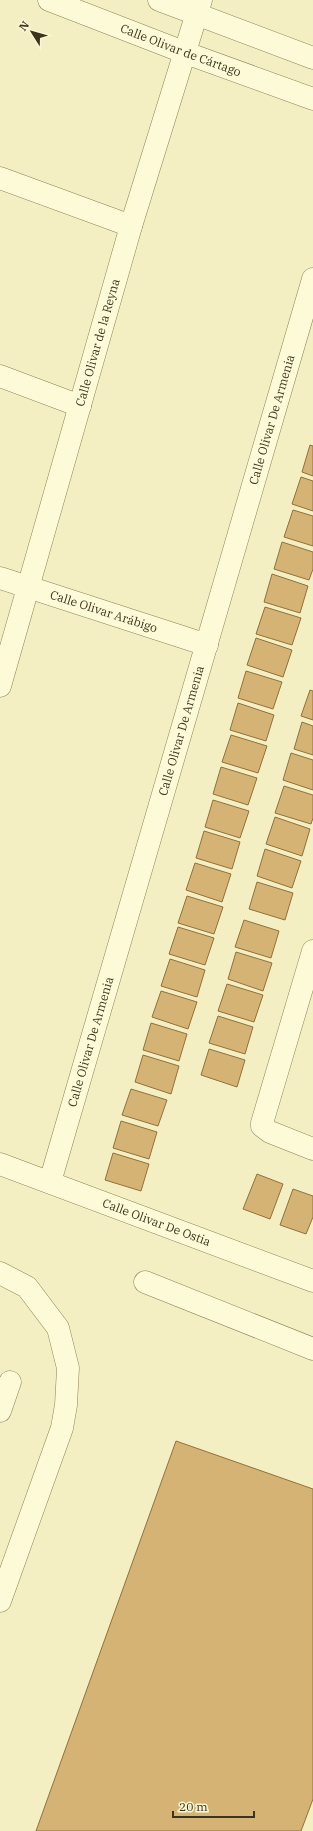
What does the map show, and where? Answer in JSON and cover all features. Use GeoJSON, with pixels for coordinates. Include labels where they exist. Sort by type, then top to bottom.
{"type":"FeatureCollection","features":[{"type":"Feature","properties":{"kind":"street","name":"Calle Olivar de Cártago"},"geometry":{"type":"LineString","coordinates":[[49,0],[186,53],[313,99]]}},
{"type":"Feature","properties":{"kind":"street"},"geometry":{"type":"LineString","coordinates":[[159,0],[199,8],[313,58]]}},
{"type":"Feature","properties":{"kind":"street","name":"Calle Olivar de la Reyna"},"geometry":{"type":"LineString","coordinates":[[0,686],[29,589],[131,226],[199,8]]}},
{"type":"Feature","properties":{"kind":"street"},"geometry":{"type":"LineString","coordinates":[[0,178],[131,226]]}},
{"type":"Feature","properties":{"kind":"street","name":"Calle Olivar De Armenia"},"geometry":{"type":"LineString","coordinates":[[50,1182],[313,279]]}},
{"type":"Feature","properties":{"kind":"street"},"geometry":{"type":"LineString","coordinates":[[0,376],[80,406]]}},
{"type":"Feature","properties":{"kind":"street","name":"Calle Olivar Arábigo"},"geometry":{"type":"LineString","coordinates":[[0,578],[29,589],[207,645]]}},
{"type":"Feature","properties":{"kind":"street"},"geometry":{"type":"LineString","coordinates":[[313,951],[262,1126],[270,1132],[313,1149]]}},
{"type":"Feature","properties":{"kind":"street","name":"Calle Olivar De Ostia"},"geometry":{"type":"LineString","coordinates":[[0,1164],[313,1281]]}},
{"type":"Feature","properties":{"kind":"street"},"geometry":{"type":"LineString","coordinates":[[0,1273],[27,1287],[58,1328],[68,1368],[66,1405],[62,1428],[0,1601]]}},
{"type":"Feature","properties":{"kind":"street"},"geometry":{"type":"LineString","coordinates":[[145,1282],[313,1349]]}},
{"type":"Feature","properties":{"kind":"street"},"geometry":{"type":"LineString","coordinates":[[0,1411],[10,1382]]}},
{"type":"Feature","properties":{"kind":"building"},"geometry":{"type":"Polygon","coordinates":[[[310,445],[313,446],[313,476],[302,472],[310,445]]]}},
{"type":"Feature","properties":{"kind":"building"},"geometry":{"type":"Polygon","coordinates":[[[301,477],[313,481],[313,511],[292,504],[301,477]]]}},
{"type":"Feature","properties":{"kind":"building"},"geometry":{"type":"Polygon","coordinates":[[[293,510],[313,516],[313,546],[284,537],[293,510]]]}},
{"type":"Feature","properties":{"kind":"building"},"geometry":{"type":"Polygon","coordinates":[[[282,542],[313,552],[313,569],[309,580],[274,569],[282,542]]]}},
{"type":"Feature","properties":{"kind":"building"},"geometry":{"type":"Polygon","coordinates":[[[272,574],[308,586],[300,613],[264,602],[272,574]]]}},
{"type":"Feature","properties":{"kind":"building"},"geometry":{"type":"Polygon","coordinates":[[[265,607],[301,618],[292,645],[256,634],[265,607]]]}},
{"type":"Feature","properties":{"kind":"building"},"geometry":{"type":"Polygon","coordinates":[[[256,638],[292,650],[283,677],[247,665],[256,638]]]}},
{"type":"Feature","properties":{"kind":"building"},"geometry":{"type":"Polygon","coordinates":[[[246,671],[282,682],[273,709],[238,698],[246,671]]]}},
{"type":"Feature","properties":{"kind":"building"},"geometry":{"type":"Polygon","coordinates":[[[310,690],[313,691],[313,720],[301,716],[310,690]]]}},
{"type":"Feature","properties":{"kind":"building"},"geometry":{"type":"Polygon","coordinates":[[[238,703],[274,715],[266,741],[230,730],[238,703]]]}},
{"type":"Feature","properties":{"kind":"building"},"geometry":{"type":"Polygon","coordinates":[[[302,722],[313,726],[313,755],[294,749],[302,722]]]}},
{"type":"Feature","properties":{"kind":"building"},"geometry":{"type":"Polygon","coordinates":[[[231,735],[267,746],[258,773],[222,762],[231,735]]]}},
{"type":"Feature","properties":{"kind":"building"},"geometry":{"type":"Polygon","coordinates":[[[291,753],[313,760],[313,790],[283,780],[291,753]]]}},
{"type":"Feature","properties":{"kind":"building"},"geometry":{"type":"Polygon","coordinates":[[[221,767],[257,778],[248,805],[213,794],[221,767]]]}},
{"type":"Feature","properties":{"kind":"building"},"geometry":{"type":"Polygon","coordinates":[[[284,786],[313,795],[313,818],[311,824],[275,813],[284,786]]]}},
{"type":"Feature","properties":{"kind":"building"},"geometry":{"type":"Polygon","coordinates":[[[213,800],[249,811],[240,838],[205,827],[213,800]]]}},
{"type":"Feature","properties":{"kind":"building"},"geometry":{"type":"Polygon","coordinates":[[[275,817],[310,829],[302,856],[266,844],[275,817]]]}},
{"type":"Feature","properties":{"kind":"building"},"geometry":{"type":"Polygon","coordinates":[[[204,831],[240,842],[232,869],[196,858],[204,831]]]}},
{"type":"Feature","properties":{"kind":"building"},"geometry":{"type":"Polygon","coordinates":[[[265,849],[301,861],[292,888],[257,876],[265,849]]]}},
{"type":"Feature","properties":{"kind":"building"},"geometry":{"type":"Polygon","coordinates":[[[195,863],[231,874],[222,902],[186,890],[195,863]]]}},
{"type":"Feature","properties":{"kind":"building"},"geometry":{"type":"Polygon","coordinates":[[[257,882],[293,893],[285,920],[249,909],[257,882]]]}},
{"type":"Feature","properties":{"kind":"building"},"geometry":{"type":"Polygon","coordinates":[[[187,896],[223,907],[214,934],[178,923],[187,896]]]}},
{"type":"Feature","properties":{"kind":"building"},"geometry":{"type":"Polygon","coordinates":[[[244,920],[279,931],[271,958],[235,947],[244,920]]]}},
{"type":"Feature","properties":{"kind":"building"},"geometry":{"type":"Polygon","coordinates":[[[178,927],[214,938],[205,965],[169,954],[178,927]]]}},
{"type":"Feature","properties":{"kind":"building"},"geometry":{"type":"Polygon","coordinates":[[[236,952],[272,963],[263,991],[228,979],[236,952]]]}},
{"type":"Feature","properties":{"kind":"building"},"geometry":{"type":"Polygon","coordinates":[[[170,959],[205,970],[197,997],[161,986],[170,959]]]}},
{"type":"Feature","properties":{"kind":"building"},"geometry":{"type":"Polygon","coordinates":[[[227,984],[263,995],[254,1022],[218,1011],[227,984]]]}},
{"type":"Feature","properties":{"kind":"building"},"geometry":{"type":"Polygon","coordinates":[[[161,991],[197,1002],[188,1029],[152,1017],[161,991]]]}},
{"type":"Feature","properties":{"kind":"building"},"geometry":{"type":"Polygon","coordinates":[[[218,1016],[253,1027],[245,1054],[209,1043],[218,1016]]]}},
{"type":"Feature","properties":{"kind":"building"},"geometry":{"type":"Polygon","coordinates":[[[151,1023],[187,1034],[179,1061],[143,1050],[151,1023]]]}},
{"type":"Feature","properties":{"kind":"building"},"geometry":{"type":"Polygon","coordinates":[[[209,1049],[245,1060],[237,1087],[201,1075],[209,1049]]]}},
{"type":"Feature","properties":{"kind":"building"},"geometry":{"type":"Polygon","coordinates":[[[143,1055],[179,1066],[171,1094],[135,1082],[143,1055]]]}},
{"type":"Feature","properties":{"kind":"building"},"geometry":{"type":"Polygon","coordinates":[[[131,1089],[167,1100],[158,1126],[122,1115],[131,1089]]]}},
{"type":"Feature","properties":{"kind":"building"},"geometry":{"type":"Polygon","coordinates":[[[121,1121],[157,1132],[149,1159],[113,1148],[121,1121]]]}},
{"type":"Feature","properties":{"kind":"building"},"geometry":{"type":"Polygon","coordinates":[[[113,1153],[149,1164],[141,1191],[105,1180],[113,1153]]]}},
{"type":"Feature","properties":{"kind":"building"},"geometry":{"type":"Polygon","coordinates":[[[257,1174],[283,1184],[270,1219],[243,1209],[257,1174]]]}},
{"type":"Feature","properties":{"kind":"building"},"geometry":{"type":"Polygon","coordinates":[[[293,1189],[313,1196],[313,1217],[306,1234],[280,1225],[293,1189]]]}},
{"type":"Feature","properties":{"kind":"building"},"geometry":{"type":"Polygon","coordinates":[[[176,1441],[313,1489],[313,1799],[301,1831],[36,1831],[176,1441]]]}}]}
